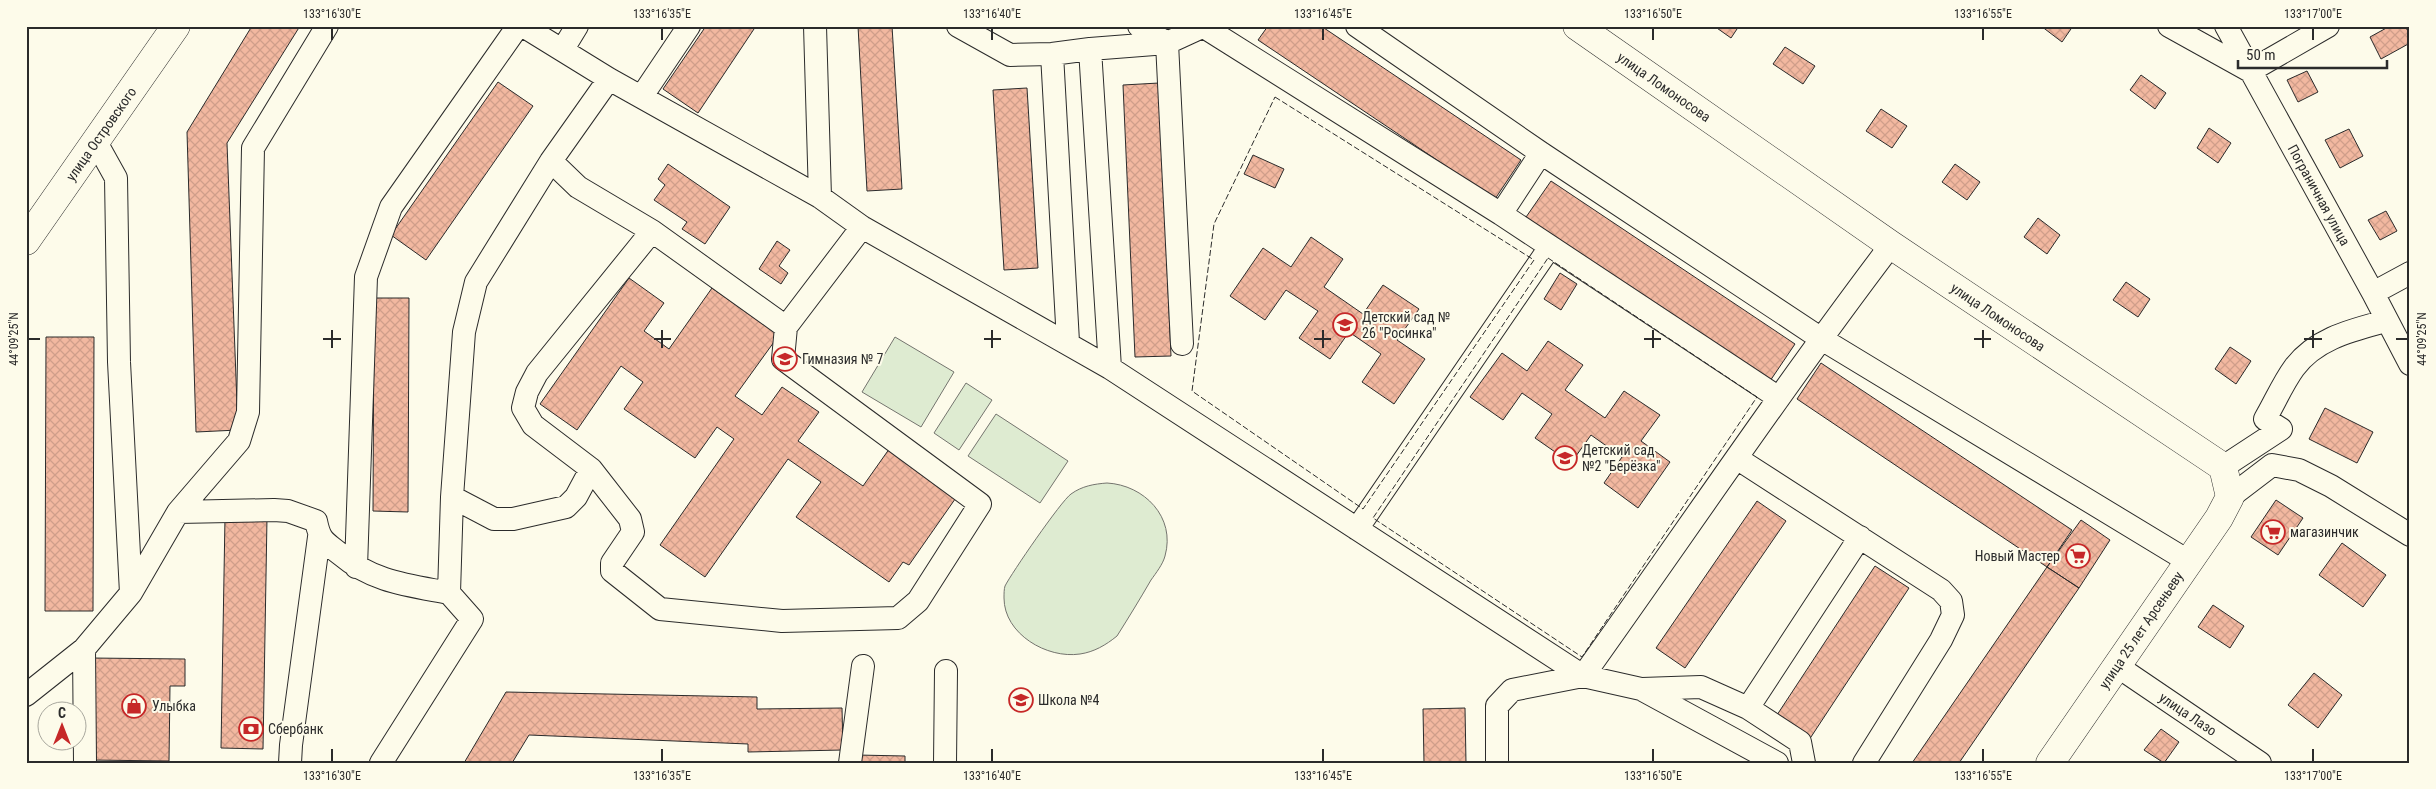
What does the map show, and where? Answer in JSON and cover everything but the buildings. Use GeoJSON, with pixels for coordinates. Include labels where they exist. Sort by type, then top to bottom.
{"type":"FeatureCollection","features":[{"type":"Feature","properties":{"kind":"main road","name":"улица Островского"},"geometry":{"type":"LineString","coordinates":[[26,241],[176,26]]}},
{"type":"Feature","properties":{"kind":"main road","name":"улица Ломоносова"},"geometry":{"type":"LineString","coordinates":[[1577,26],[1891,245],[2223,467]]}},
{"type":"Feature","properties":{"kind":"main road"},"geometry":{"type":"LineString","coordinates":[[2223,467],[2230,497]]}},
{"type":"Feature","properties":{"kind":"main road","name":"улица 25 лет Арсеньеву"},"geometry":{"type":"LineString","coordinates":[[2050,763],[2219,518],[2230,497]]}},
{"type":"Feature","properties":{"kind":"street"},"geometry":{"type":"LineString","coordinates":[[26,695],[84,649],[131,593],[178,512],[239,441],[248,412],[253,148],[327,26]]}},
{"type":"Feature","properties":{"kind":"street"},"geometry":{"type":"LineString","coordinates":[[356,568],[366,277],[391,207],[518,26]]}},
{"type":"Feature","properties":{"kind":"street"},"geometry":{"type":"LineString","coordinates":[[523,26],[609,79],[820,197],[862,227],[1068,342],[1583,676],[1641,689],[1700,687],[1748,708],[1800,742],[1804,763]]}},
{"type":"Feature","properties":{"kind":"street"},"geometry":{"type":"LineString","coordinates":[[563,49],[578,26]]}},
{"type":"Feature","properties":{"kind":"street"},"geometry":{"type":"LineString","coordinates":[[642,96],[689,26]]}},
{"type":"Feature","properties":{"kind":"street"},"geometry":{"type":"LineString","coordinates":[[815,26],[820,197]]}},
{"type":"Feature","properties":{"kind":"street"},"geometry":{"type":"LineString","coordinates":[[958,26],[1010,55],[1052,54],[1167,43],[1204,26],[1501,214],[1779,398]]}},
{"type":"Feature","properties":{"kind":"street"},"geometry":{"type":"LineString","coordinates":[[1139,26],[1167,43]]}},
{"type":"Feature","properties":{"kind":"street"},"geometry":{"type":"LineString","coordinates":[[1357,26],[1541,154],[1820,338],[2188,561]]}},
{"type":"Feature","properties":{"kind":"street"},"geometry":{"type":"LineString","coordinates":[[2169,26],[2250,71],[2328,26]]}},
{"type":"Feature","properties":{"kind":"street","name":"Пограничная улица"},"geometry":{"type":"LineString","coordinates":[[2226,26],[2250,71],[2394,282],[2386,320],[2410,364]]}},
{"type":"Feature","properties":{"kind":"street"},"geometry":{"type":"LineString","coordinates":[[1167,43],[1182,344]]}},
{"type":"Feature","properties":{"kind":"street"},"geometry":{"type":"LineString","coordinates":[[1090,49],[1110,368]]}},
{"type":"Feature","properties":{"kind":"street"},"geometry":{"type":"LineString","coordinates":[[1052,54],[1068,342]]}},
{"type":"Feature","properties":{"kind":"street"},"geometry":{"type":"LineString","coordinates":[[449,592],[452,497],[464,332],[476,282],[551,161],[609,79]]}},
{"type":"Feature","properties":{"kind":"street"},"geometry":{"type":"LineString","coordinates":[[96,142],[116,178],[119,362],[131,593]]}},
{"type":"Feature","properties":{"kind":"street"},"geometry":{"type":"LineString","coordinates":[[1501,214],[1541,154]]}},
{"type":"Feature","properties":{"kind":"street"},"geometry":{"type":"LineString","coordinates":[[551,161],[578,188],[652,231],[786,328]]}},
{"type":"Feature","properties":{"kind":"street"},"geometry":{"type":"LineString","coordinates":[[652,231],[537,373],[527,392],[523,408],[533,425],[591,469],[630,519],[633,532],[612,563],[612,571],[660,609],[782,621],[898,618],[918,601],[980,504],[783,359],[786,328],[862,227]]}},
{"type":"Feature","properties":{"kind":"street"},"geometry":{"type":"LineString","coordinates":[[1497,763],[1497,706],[1512,690],[1583,676],[1738,459],[1820,338],[1891,245]]}},
{"type":"Feature","properties":{"kind":"street"},"geometry":{"type":"LineString","coordinates":[[1357,528],[1550,247]]}},
{"type":"Feature","properties":{"kind":"street"},"geometry":{"type":"LineString","coordinates":[[2223,467],[2281,430],[2265,419],[2294,368],[2309,352],[2338,335],[2386,320]]}},
{"type":"Feature","properties":{"kind":"street"},"geometry":{"type":"LineString","coordinates":[[1738,459],[1941,590],[1951,601],[1953,615],[1941,640],[1864,763]]}},
{"type":"Feature","properties":{"kind":"street"},"geometry":{"type":"LineString","coordinates":[[2230,497],[2272,465],[2299,470],[2331,486],[2410,535]]}},
{"type":"Feature","properties":{"kind":"street"},"geometry":{"type":"LineString","coordinates":[[452,497],[494,519],[513,519],[566,507],[576,498],[591,469]]}},
{"type":"Feature","properties":{"kind":"street"},"geometry":{"type":"LineString","coordinates":[[178,512],[288,511],[316,521],[319,537],[290,763]]}},
{"type":"Feature","properties":{"kind":"street"},"geometry":{"type":"LineString","coordinates":[[319,537],[356,568],[381,579],[449,592],[472,619],[381,763]]}},
{"type":"Feature","properties":{"kind":"street"},"geometry":{"type":"LineString","coordinates":[[1748,708],[1860,537]]}},
{"type":"Feature","properties":{"kind":"street"},"geometry":{"type":"LineString","coordinates":[[84,649],[85,763]]}},
{"type":"Feature","properties":{"kind":"street"},"geometry":{"type":"LineString","coordinates":[[850,763],[863,666]]}},
{"type":"Feature","properties":{"kind":"street","name":"улица Лазо"},"geometry":{"type":"LineString","coordinates":[[2117,666],[2260,763]]}},
{"type":"Feature","properties":{"kind":"street"},"geometry":{"type":"LineString","coordinates":[[946,671],[946,763]]}},
{"type":"Feature","properties":{"kind":"street"},"geometry":{"type":"LineString","coordinates":[[1641,689],[1777,763]]}},
{"type":"Feature","properties":{"kind":"green space"},"geometry":{"type":"Polygon","coordinates":[[[895,337],[954,372],[921,427],[862,392],[895,337]]]}},
{"type":"Feature","properties":{"kind":"green space"},"geometry":{"type":"Polygon","coordinates":[[[966,383],[992,400],[959,450],[934,433],[966,383]]]}},
{"type":"Feature","properties":{"kind":"green space"},"geometry":{"type":"Polygon","coordinates":[[[996,414],[1068,461],[1040,503],[968,456],[996,414]]]}},
{"type":"Feature","properties":{"kind":"green space"},"geometry":{"type":"Polygon","coordinates":[[[1107,483],[1121,485],[1133,490],[1145,497],[1154,506],[1166,528],[1167,542],[1164,559],[1117,636],[1113,639],[1095,650],[1080,654],[1067,655],[1041,648],[1019,633],[1011,623],[1006,611],[1005,586],[1036,538],[1066,499],[1075,491],[1084,487],[1107,483]]]}},
{"type":"Feature","properties":{"kind":"fence"},"geometry":{"type":"LineString","coordinates":[[1275,97],[1534,260],[1363,509],[1192,391],[1214,224],[1275,97]]}},
{"type":"Feature","properties":{"kind":"fence"},"geometry":{"type":"LineString","coordinates":[[1548,258],[1757,397],[1582,657],[1373,518],[1548,258]]}},
{"type":"Feature","properties":{"kind":"place","name":"Детский сад № 26 \"Росинка\""},"geometry":{"type":"Point","coordinates":[1345,325]}},
{"type":"Feature","properties":{"kind":"place","name":"Гимназия № 7"},"geometry":{"type":"Point","coordinates":[785,359]}},
{"type":"Feature","properties":{"kind":"place","name":"Детский сад №2 \"Берёзка\""},"geometry":{"type":"Point","coordinates":[1565,458]}},
{"type":"Feature","properties":{"kind":"place","name":"магазинчик"},"geometry":{"type":"Point","coordinates":[2273,532]}},
{"type":"Feature","properties":{"kind":"place","name":"Новый Мастер"},"geometry":{"type":"Point","coordinates":[2078,556]}},
{"type":"Feature","properties":{"kind":"place","name":"Школа №4"},"geometry":{"type":"Point","coordinates":[1021,700]}},
{"type":"Feature","properties":{"kind":"place","name":"Улыбка"},"geometry":{"type":"Point","coordinates":[134,706]}},
{"type":"Feature","properties":{"kind":"place","name":"Сбербанк"},"geometry":{"type":"Point","coordinates":[251,729]}}]}
